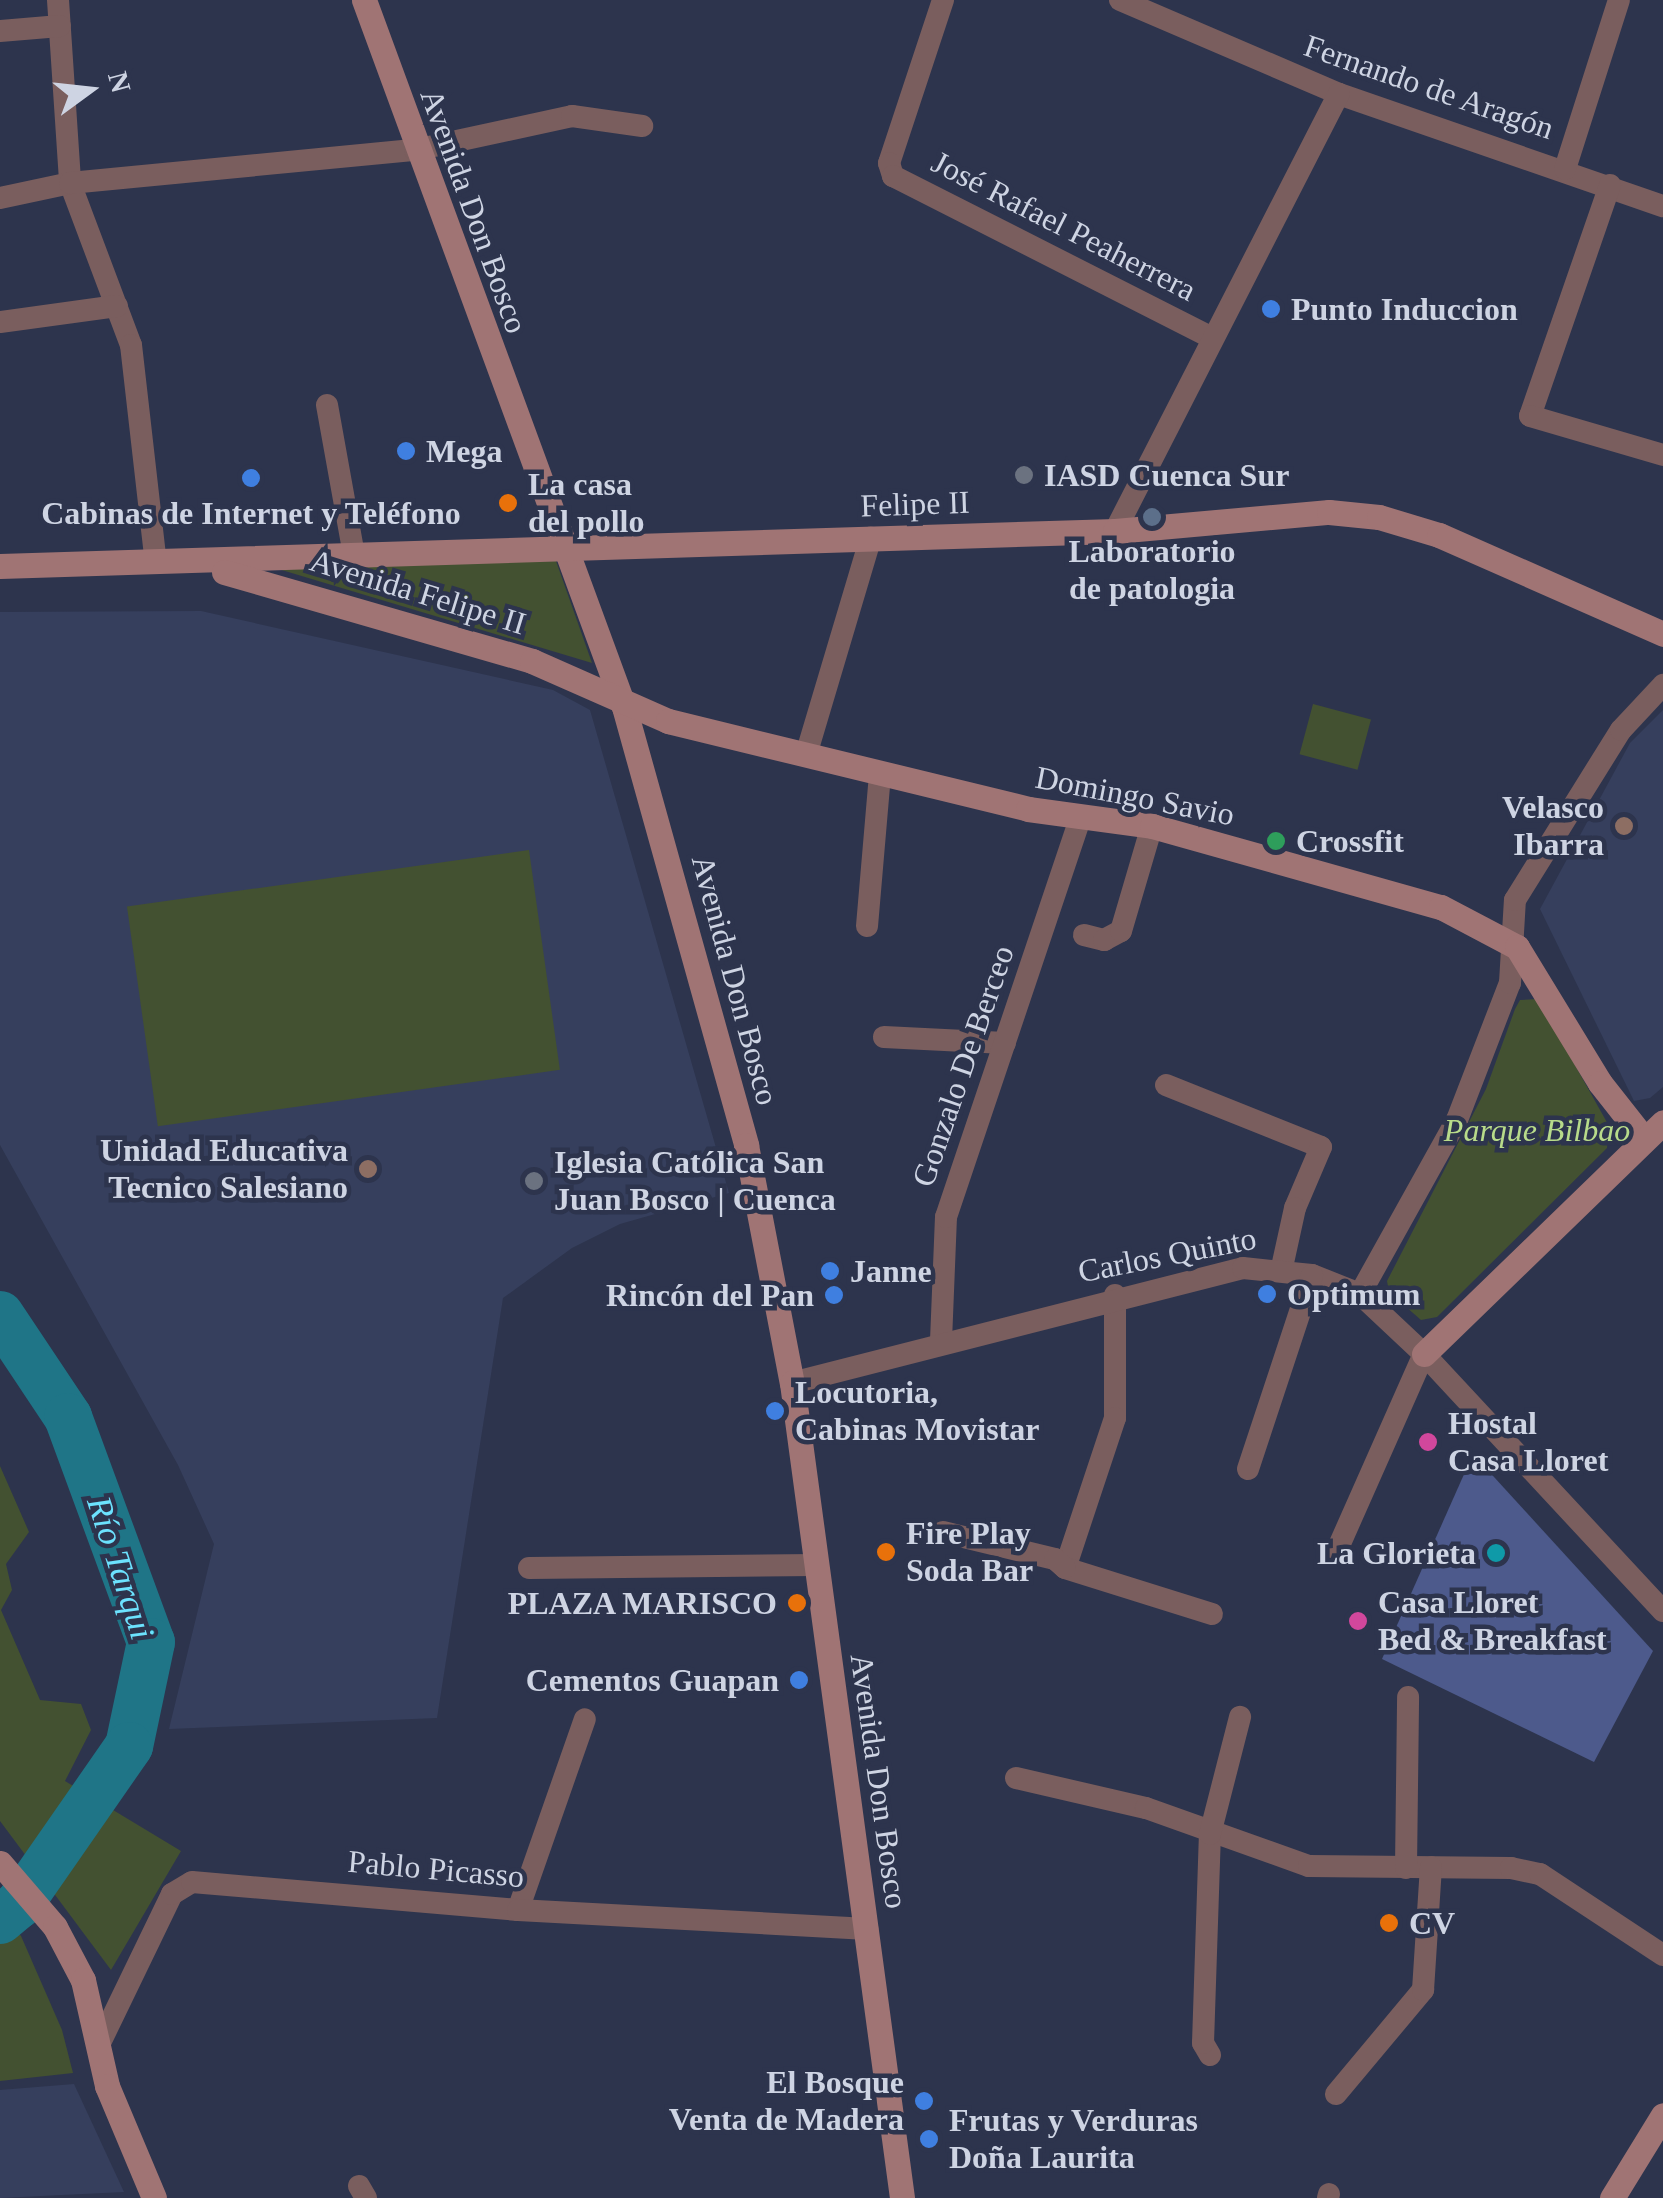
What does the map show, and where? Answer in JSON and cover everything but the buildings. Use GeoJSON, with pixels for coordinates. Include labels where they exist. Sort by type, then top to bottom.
{"type":"FeatureCollection","features":[{"type":"Feature","properties":{"kind":"main road","name":"Avenida Don Bosco"},"geometry":{"type":"LineString","coordinates":[[364,0],[415,150],[624,706],[746,1145],[792,1383],[902,2198]]}},
{"type":"Feature","properties":{"kind":"main road","name":"Felipe II"},"geometry":{"type":"LineString","coordinates":[[564,544],[1115,531],[1329,512],[1378,517],[1439,535],[1663,634]]}},
{"type":"Feature","properties":{"kind":"main road","name":"Avenida Felipe II"},"geometry":{"type":"LineString","coordinates":[[0,566],[184,564],[564,544]]}},
{"type":"Feature","properties":{"kind":"main road","name":"Avenida Felipe II"},"geometry":{"type":"LineString","coordinates":[[184,564],[270,580],[532,661],[624,706]]}},
{"type":"Feature","properties":{"kind":"main road","name":"Domingo Savio"},"geometry":{"type":"LineString","coordinates":[[624,706],[880,773],[1080,818],[1152,826],[1441,907],[1516,946]]}},
{"type":"Feature","properties":{"kind":"main road"},"geometry":{"type":"LineString","coordinates":[[1424,1354],[1653,1130],[1600,1083],[1516,946]]}},
{"type":"Feature","properties":{"kind":"main road"},"geometry":{"type":"LineString","coordinates":[[1,1864],[54,1928],[82,1980],[98,2046],[154,2198]]}},
{"type":"Feature","properties":{"kind":"main road"},"geometry":{"type":"LineString","coordinates":[[1612,2198],[1663,2115]]}},
{"type":"Feature","properties":{"kind":"street"},"geometry":{"type":"LineString","coordinates":[[58,0],[70,183],[131,345],[156,563]]}},
{"type":"Feature","properties":{"kind":"street","name":"José Rafael Peaherrera"},"geometry":{"type":"LineString","coordinates":[[944,0],[889,164],[892,176],[1211,337]]}},
{"type":"Feature","properties":{"kind":"street","name":"Fernando de Aragón"},"geometry":{"type":"LineString","coordinates":[[1120,0],[1339,94],[1663,206]]}},
{"type":"Feature","properties":{"kind":"street"},"geometry":{"type":"LineString","coordinates":[[1565,170],[1619,0]]}},
{"type":"Feature","properties":{"kind":"street"},"geometry":{"type":"LineString","coordinates":[[0,32],[60,26]]}},
{"type":"Feature","properties":{"kind":"street"},"geometry":{"type":"LineString","coordinates":[[1115,531],[1211,337],[1339,94]]}},
{"type":"Feature","properties":{"kind":"street"},"geometry":{"type":"LineString","coordinates":[[0,198],[70,183],[415,150],[572,116],[642,126]]}},
{"type":"Feature","properties":{"kind":"street"},"geometry":{"type":"LineString","coordinates":[[1610,185],[1530,416],[1663,455]]}},
{"type":"Feature","properties":{"kind":"street"},"geometry":{"type":"LineString","coordinates":[[0,322],[117,306]]}},
{"type":"Feature","properties":{"kind":"street"},"geometry":{"type":"LineString","coordinates":[[328,405],[354,555]]}},
{"type":"Feature","properties":{"kind":"street"},"geometry":{"type":"LineString","coordinates":[[806,754],[870,538]]}},
{"type":"Feature","properties":{"kind":"street"},"geometry":{"type":"LineString","coordinates":[[1360,1294],[1457,1120],[1510,983],[1516,946],[1510,921],[1516,900],[1621,730],[1663,685]]}},
{"type":"Feature","properties":{"kind":"street"},"geometry":{"type":"LineString","coordinates":[[866,926],[880,773]]}},
{"type":"Feature","properties":{"kind":"street","name":"Gonzalo De Berceo"},"geometry":{"type":"LineString","coordinates":[[941,1341],[946,1216],[1080,818]]}},
{"type":"Feature","properties":{"kind":"street"},"geometry":{"type":"LineString","coordinates":[[1084,934],[1104,940],[1120,932],[1152,826]]}},
{"type":"Feature","properties":{"kind":"street"},"geometry":{"type":"LineString","coordinates":[[884,1037],[1005,1043]]}},
{"type":"Feature","properties":{"kind":"street"},"geometry":{"type":"LineString","coordinates":[[1166,1085],[1320,1147],[1296,1208],[1282,1267]]}},
{"type":"Feature","properties":{"kind":"street","name":"Carlos Quinto"},"geometry":{"type":"LineString","coordinates":[[792,1383],[1114,1296],[1243,1268],[1282,1267],[1360,1294],[1424,1354],[1663,1611]]}},
{"type":"Feature","properties":{"kind":"street"},"geometry":{"type":"LineString","coordinates":[[1248,1469],[1312,1275]]}},
{"type":"Feature","properties":{"kind":"street"},"geometry":{"type":"LineString","coordinates":[[1065,1568],[1115,1418],[1114,1296]]}},
{"type":"Feature","properties":{"kind":"street"},"geometry":{"type":"LineString","coordinates":[[1334,1557],[1424,1354]]}},
{"type":"Feature","properties":{"kind":"street"},"geometry":{"type":"LineString","coordinates":[[943,1532],[1055,1560],[1065,1568],[1212,1614]]}},
{"type":"Feature","properties":{"kind":"street"},"geometry":{"type":"LineString","coordinates":[[529,1568],[816,1566]]}},
{"type":"Feature","properties":{"kind":"street"},"geometry":{"type":"LineString","coordinates":[[1406,1868],[1408,1697]]}},
{"type":"Feature","properties":{"kind":"street"},"geometry":{"type":"LineString","coordinates":[[1210,2055],[1203,2043],[1210,1834],[1240,1717]]}},
{"type":"Feature","properties":{"kind":"street"},"geometry":{"type":"LineString","coordinates":[[518,1910],[585,1719]]}},
{"type":"Feature","properties":{"kind":"street"},"geometry":{"type":"LineString","coordinates":[[1016,1778],[1146,1808],[1210,1834],[1319,1868],[1432,1866],[1540,1874],[1663,1955]]}},
{"type":"Feature","properties":{"kind":"street"},"geometry":{"type":"LineString","coordinates":[[1336,2094],[1424,1990],[1432,1866]]}},
{"type":"Feature","properties":{"kind":"street","name":"Pablo Picasso"},"geometry":{"type":"LineString","coordinates":[[98,2046],[172,1894],[192,1882],[518,1910],[868,1930]]}},
{"type":"Feature","properties":{"kind":"shaded area","name":"Unidad Educativa Tecnico Salesiano"},"geometry":{"type":"Polygon","coordinates":[[[201,611],[553,690],[590,710],[729,1193],[620,1224],[572,1248],[503,1298],[437,1718],[169,1729],[214,1544],[178,1465],[0,1145],[0,612],[201,611]]]}},
{"type":"Feature","properties":{"kind":"shaded area","name":"Velasco Ibarra"},"geometry":{"type":"Polygon","coordinates":[[[1663,710],[1663,1087],[1650,1098],[1634,1101],[1540,909],[1630,743],[1663,710]]]}},
{"type":"Feature","properties":{"kind":"shaded area"},"geometry":{"type":"Polygon","coordinates":[[[74,2084],[124,2192],[0,2198],[0,2090],[74,2084]]]}},
{"type":"Feature","properties":{"kind":"green space"},"geometry":{"type":"Polygon","coordinates":[[[556,561],[592,663],[265,565],[556,561]]]}},
{"type":"Feature","properties":{"kind":"green space"},"geometry":{"type":"Polygon","coordinates":[[[1313,704],[1371,720],[1357,770],[1300,754],[1313,704]]]}},
{"type":"Feature","properties":{"kind":"green space"},"geometry":{"type":"Polygon","coordinates":[[[529,850],[560,1070],[158,1126],[127,907],[529,850]]]}},
{"type":"Feature","properties":{"kind":"green space","name":"Parque Bilbao"},"geometry":{"type":"Polygon","coordinates":[[[1538,999],[1609,1126],[1607,1148],[1437,1317],[1421,1320],[1389,1292],[1387,1281],[1486,1089],[1515,1009],[1520,1000],[1538,999]]]}},
{"type":"Feature","properties":{"kind":"green space"},"geometry":{"type":"Polygon","coordinates":[[[0,1466],[29,1532],[6,1564],[12,1590],[1,1610],[40,1700],[81,1704],[91,1730],[65,1781],[181,1851],[111,1970],[0,1821],[0,1466]]]}},
{"type":"Feature","properties":{"kind":"green space"},"geometry":{"type":"Polygon","coordinates":[[[0,1914],[21,1936],[62,2030],[73,2073],[0,2081],[0,1914]]]}},
{"type":"Feature","properties":{"kind":"waterway","name":"Río Tarqui"},"geometry":{"type":"LineString","coordinates":[[0,1315],[68,1417],[151,1642],[129,1746],[19,1904],[0,1920]]}},
{"type":"Feature","properties":{"kind":"place","name":"Punto Induccion"},"geometry":{"type":"Point","coordinates":[1271,309]}},
{"type":"Feature","properties":{"kind":"place","name":"Mega"},"geometry":{"type":"Point","coordinates":[406,451]}},
{"type":"Feature","properties":{"kind":"place","name":"IASD Cuenca Sur"},"geometry":{"type":"Point","coordinates":[1024,475]}},
{"type":"Feature","properties":{"kind":"place","name":"Cabinas de Internet y Teléfono"},"geometry":{"type":"Point","coordinates":[251,478]}},
{"type":"Feature","properties":{"kind":"place","name":"La casa del pollo"},"geometry":{"type":"Point","coordinates":[508,503]}},
{"type":"Feature","properties":{"kind":"place","name":"Laboratorio de patologia"},"geometry":{"type":"Point","coordinates":[1152,517]}},
{"type":"Feature","properties":{"kind":"place","name":"Velasco Ibarra"},"geometry":{"type":"Point","coordinates":[1624,826]}},
{"type":"Feature","properties":{"kind":"place","name":"Crossfit"},"geometry":{"type":"Point","coordinates":[1276,841]}},
{"type":"Feature","properties":{"kind":"place","name":"Unidad Educativa Tecnico Salesiano"},"geometry":{"type":"Point","coordinates":[368,1169]}},
{"type":"Feature","properties":{"kind":"place","name":"Iglesia Católica San Juan Bosco | Cuenca"},"geometry":{"type":"Point","coordinates":[534,1181]}},
{"type":"Feature","properties":{"kind":"place","name":"Janne"},"geometry":{"type":"Point","coordinates":[830,1271]}},
{"type":"Feature","properties":{"kind":"place","name":"Optimum"},"geometry":{"type":"Point","coordinates":[1267,1294]}},
{"type":"Feature","properties":{"kind":"place","name":"Rincón del Pan"},"geometry":{"type":"Point","coordinates":[834,1295]}},
{"type":"Feature","properties":{"kind":"place","name":"Locutoria, Cabinas Movistar"},"geometry":{"type":"Point","coordinates":[775,1411]}},
{"type":"Feature","properties":{"kind":"place","name":"Hostal Casa Lloret"},"geometry":{"type":"Point","coordinates":[1428,1442]}},
{"type":"Feature","properties":{"kind":"place","name":"Fire Play Soda Bar"},"geometry":{"type":"Point","coordinates":[886,1552]}},
{"type":"Feature","properties":{"kind":"place","name":"La Glorieta"},"geometry":{"type":"Point","coordinates":[1496,1553]}},
{"type":"Feature","properties":{"kind":"place","name":"PLAZA MARISCO"},"geometry":{"type":"Point","coordinates":[797,1603]}},
{"type":"Feature","properties":{"kind":"place","name":"Casa Lloret Bed & Breakfast"},"geometry":{"type":"Point","coordinates":[1358,1621]}},
{"type":"Feature","properties":{"kind":"place","name":"Cementos Guapan"},"geometry":{"type":"Point","coordinates":[799,1680]}},
{"type":"Feature","properties":{"kind":"place","name":"CV"},"geometry":{"type":"Point","coordinates":[1389,1923]}},
{"type":"Feature","properties":{"kind":"place","name":"El Bosque Venta de Madera"},"geometry":{"type":"Point","coordinates":[924,2101]}},
{"type":"Feature","properties":{"kind":"place","name":"Frutas y Verduras Doña Laurita"},"geometry":{"type":"Point","coordinates":[929,2139]}}]}
